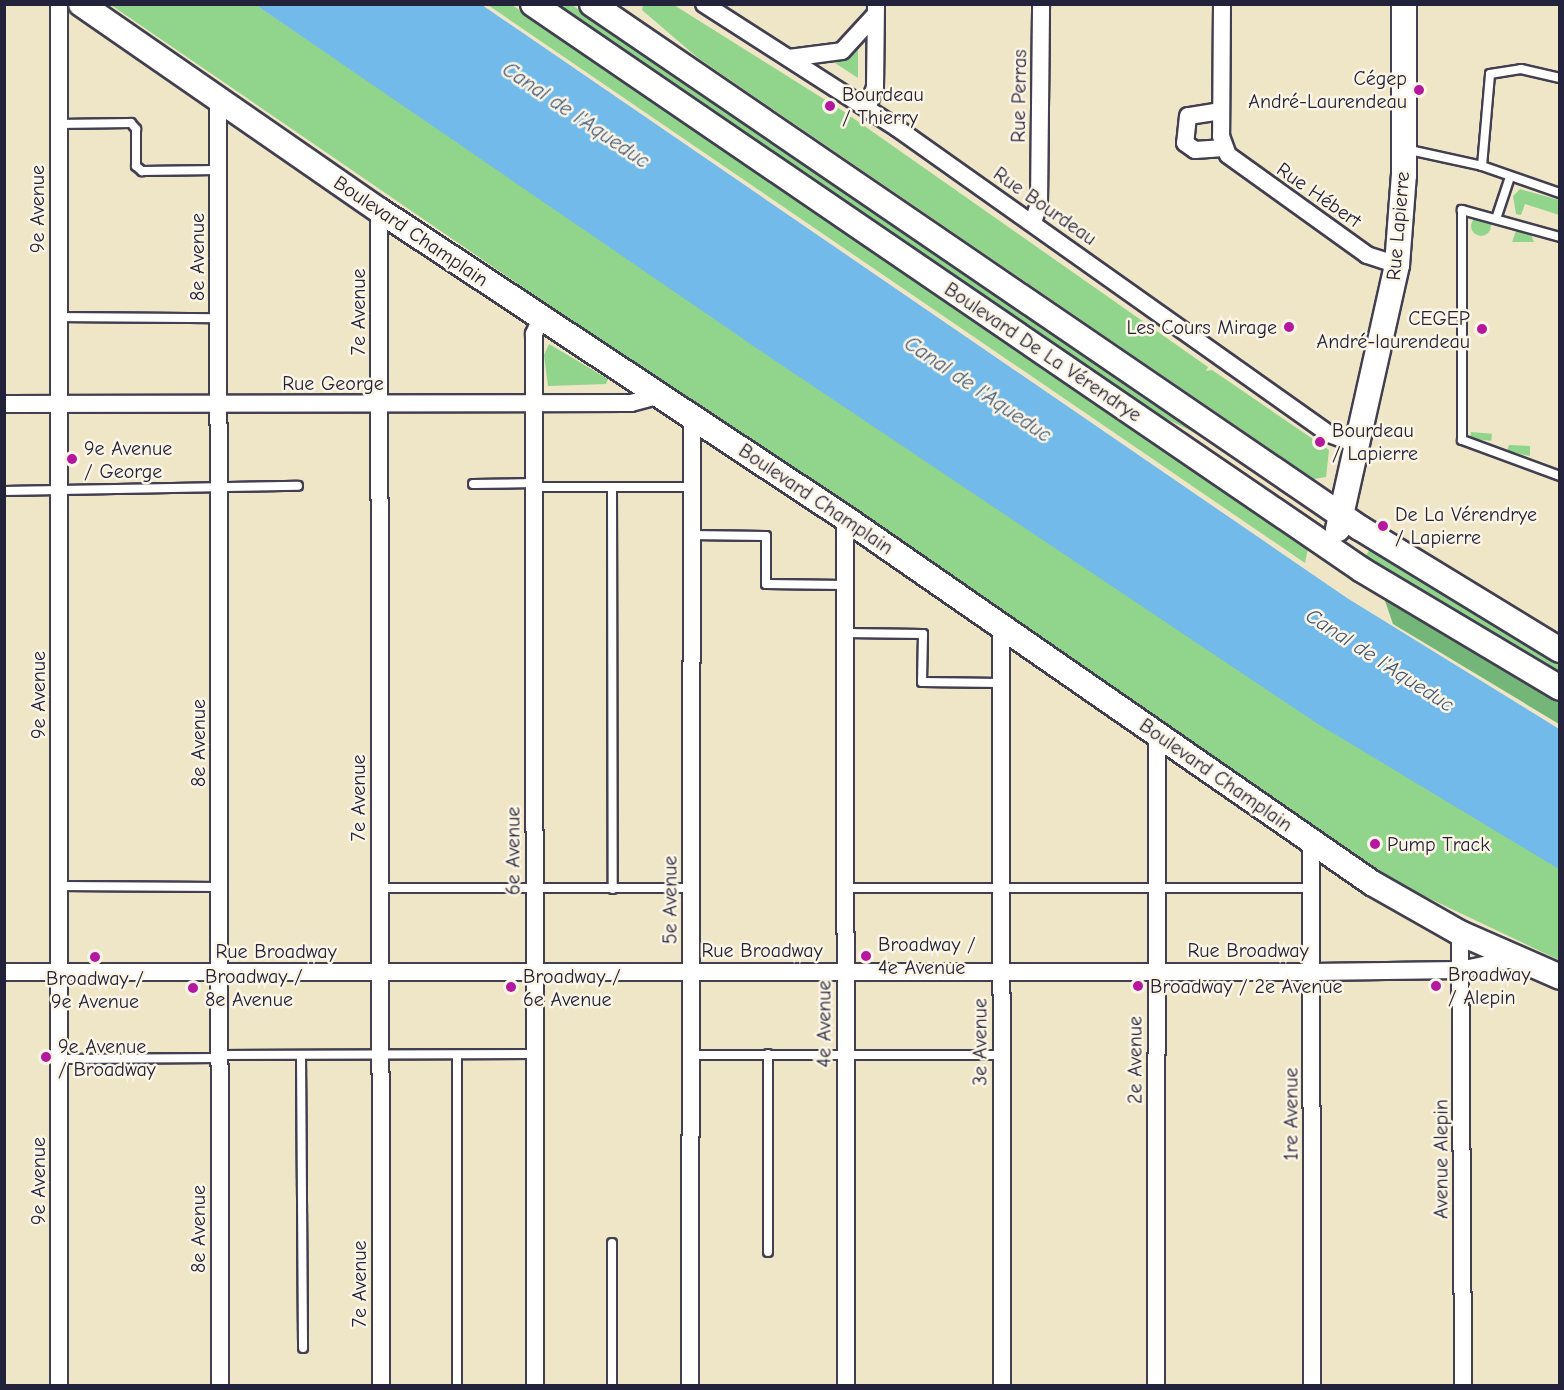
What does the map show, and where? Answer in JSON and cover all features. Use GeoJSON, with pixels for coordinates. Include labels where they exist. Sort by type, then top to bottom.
{"type":"FeatureCollection","features":[{"type":"Feature","properties":{"kind":"main road","name":"Boulevard Champlain"},"geometry":{"type":"LineString","coordinates":[[81,4],[379,210],[845,518],[1311,842],[1460,933],[1560,977]]}},
{"type":"Feature","properties":{"kind":"main road","name":"Boulevard De La Vérendrye"},"geometry":{"type":"LineString","coordinates":[[533,4],[1329,547],[1560,688]]}},
{"type":"Feature","properties":{"kind":"main road","name":"Boulevard De La Vérendrye"},"geometry":{"type":"LineString","coordinates":[[592,4],[1342,516],[1560,650]]}},
{"type":"Feature","properties":{"kind":"main road","name":"Rue Lapierre"},"geometry":{"type":"LineString","coordinates":[[1329,547],[1342,516],[1397,265],[1404,149],[1404,4]]}},
{"type":"Feature","properties":{"kind":"street","name":"9e Avenue"},"geometry":{"type":"LineString","coordinates":[[59,4],[59,1386]]}},
{"type":"Feature","properties":{"kind":"street","name":"Rue Bourdeau"},"geometry":{"type":"LineString","coordinates":[[704,4],[867,109],[1329,434],[1359,444]]}},
{"type":"Feature","properties":{"kind":"street","name":"Rue Perras"},"geometry":{"type":"LineString","coordinates":[[1032,223],[1039,202],[1041,4]]}},
{"type":"Feature","properties":{"kind":"street"},"geometry":{"type":"LineString","coordinates":[[1221,111],[1188,116],[1185,143],[1195,150],[1224,148],[1221,111],[1222,4]]}},
{"type":"Feature","properties":{"kind":"street"},"geometry":{"type":"LineString","coordinates":[[788,58],[842,51],[875,10]]}},
{"type":"Feature","properties":{"kind":"street"},"geometry":{"type":"LineString","coordinates":[[867,109],[875,87],[875,10]]}},
{"type":"Feature","properties":{"kind":"street","name":"8e Avenue"},"geometry":{"type":"LineString","coordinates":[[218,100],[220,1386]]}},
{"type":"Feature","properties":{"kind":"street","name":"Rue Hébert"},"geometry":{"type":"LineString","coordinates":[[1224,148],[1234,162],[1367,255],[1397,265]]}},
{"type":"Feature","properties":{"kind":"street","name":"7e Avenue"},"geometry":{"type":"LineString","coordinates":[[379,210],[381,1386]]}},
{"type":"Feature","properties":{"kind":"street","name":"6e Avenue"},"geometry":{"type":"LineString","coordinates":[[535,1386],[534,334],[541,318]]}},
{"type":"Feature","properties":{"kind":"street","name":"Rue George"},"geometry":{"type":"LineString","coordinates":[[4,404],[632,403],[661,395]]}},
{"type":"Feature","properties":{"kind":"street","name":"5e Avenue"},"geometry":{"type":"LineString","coordinates":[[690,1386],[690,487],[692,415]]}},
{"type":"Feature","properties":{"kind":"street","name":"4e Avenue"},"geometry":{"type":"LineString","coordinates":[[845,518],[846,1386]]}},
{"type":"Feature","properties":{"kind":"street","name":"3e Avenue"},"geometry":{"type":"LineString","coordinates":[[1001,626],[1002,1386]]}},
{"type":"Feature","properties":{"kind":"street","name":"2e Avenue"},"geometry":{"type":"LineString","coordinates":[[1156,1386],[1157,734]]}},
{"type":"Feature","properties":{"kind":"street","name":"1re Avenue"},"geometry":{"type":"LineString","coordinates":[[1311,842],[1312,1386]]}},
{"type":"Feature","properties":{"kind":"street","name":"Avenue Alepin"},"geometry":{"type":"LineString","coordinates":[[1460,933],[1463,1386]]}},
{"type":"Feature","properties":{"kind":"street","name":"Rue Broadway"},"geometry":{"type":"LineString","coordinates":[[4,972],[1001,970],[1312,972],[1460,970],[1518,958]]}},
{"type":"Feature","properties":{"kind":"lane"},"geometry":{"type":"LineString","coordinates":[[1482,166],[1490,75],[1521,69],[1560,78]]}},
{"type":"Feature","properties":{"kind":"lane"},"geometry":{"type":"LineString","coordinates":[[58,124],[131,123],[136,129],[136,165],[142,171],[217,170]]}},
{"type":"Feature","properties":{"kind":"lane"},"geometry":{"type":"LineString","coordinates":[[1404,149],[1482,166],[1560,193]]}},
{"type":"Feature","properties":{"kind":"lane"},"geometry":{"type":"LineString","coordinates":[[1497,216],[1510,177]]}},
{"type":"Feature","properties":{"kind":"lane"},"geometry":{"type":"LineString","coordinates":[[1560,237],[1497,216],[1462,210],[1462,440],[1560,476]]}},
{"type":"Feature","properties":{"kind":"lane"},"geometry":{"type":"LineString","coordinates":[[58,317],[218,318]]}},
{"type":"Feature","properties":{"kind":"lane"},"geometry":{"type":"LineString","coordinates":[[473,484],[690,487]]}},
{"type":"Feature","properties":{"kind":"lane"},"geometry":{"type":"LineString","coordinates":[[4,491],[218,490],[298,486]]}},
{"type":"Feature","properties":{"kind":"lane"},"geometry":{"type":"LineString","coordinates":[[612,487],[613,889]]}},
{"type":"Feature","properties":{"kind":"lane"},"geometry":{"type":"LineString","coordinates":[[690,535],[766,536],[766,584],[845,585]]}},
{"type":"Feature","properties":{"kind":"lane"},"geometry":{"type":"LineString","coordinates":[[845,633],[923,634],[922,682],[1001,682]]}},
{"type":"Feature","properties":{"kind":"lane"},"geometry":{"type":"LineString","coordinates":[[59,886],[219,886]]}},
{"type":"Feature","properties":{"kind":"lane"},"geometry":{"type":"LineString","coordinates":[[380,888],[691,888]]}},
{"type":"Feature","properties":{"kind":"lane"},"geometry":{"type":"LineString","coordinates":[[845,888],[1311,888]]}},
{"type":"Feature","properties":{"kind":"lane"},"geometry":{"type":"LineString","coordinates":[[59,1059],[534,1054]]}},
{"type":"Feature","properties":{"kind":"lane"},"geometry":{"type":"LineString","coordinates":[[768,1054],[768,1252]]}},
{"type":"Feature","properties":{"kind":"lane"},"geometry":{"type":"LineString","coordinates":[[301,1055],[303,1348]]}},
{"type":"Feature","properties":{"kind":"lane"},"geometry":{"type":"LineString","coordinates":[[691,1055],[1001,1055]]}},
{"type":"Feature","properties":{"kind":"lane"},"geometry":{"type":"LineString","coordinates":[[457,1056],[457,1386]]}},
{"type":"Feature","properties":{"kind":"lane"},"geometry":{"type":"LineString","coordinates":[[612,1243],[612,1386]]}},
{"type":"Feature","properties":{"kind":"green space"},"geometry":{"type":"Polygon","coordinates":[[[111,5],[256,5],[1294,707],[1559,866],[1559,960],[1382,876],[111,5]]]}},
{"type":"Feature","properties":{"kind":"green space"},"geometry":{"type":"Polygon","coordinates":[[[488,5],[512,5],[1019,350],[1308,548],[1305,563],[488,5]]]}},
{"type":"Feature","properties":{"kind":"green space"},"geometry":{"type":"Polygon","coordinates":[[[555,5],[572,5],[1209,440],[1149,410],[555,5]]]}},
{"type":"Feature","properties":{"kind":"green space"},"geometry":{"type":"Polygon","coordinates":[[[643,5],[674,5],[843,111],[1208,367],[1206,371],[1212,370],[1329,450],[1326,477],[1314,479],[698,58],[642,10],[643,5]]]}},
{"type":"Feature","properties":{"kind":"green space"},"geometry":{"type":"Polygon","coordinates":[[[858,47],[858,78],[832,61],[858,47]]]}},
{"type":"Feature","properties":{"kind":"green space"},"geometry":{"type":"Polygon","coordinates":[[[1520,189],[1559,200],[1559,215],[1525,204],[1521,215],[1516,214],[1513,196],[1520,189]]]}},
{"type":"Feature","properties":{"kind":"green space"},"geometry":{"type":"Polygon","coordinates":[[[1477,216],[1485,216],[1491,222],[1491,230],[1485,236],[1477,236],[1471,230],[1471,222],[1477,216]]]}},
{"type":"Feature","properties":{"kind":"green space"},"geometry":{"type":"Polygon","coordinates":[[[1516,231],[1531,235],[1534,242],[1512,242],[1516,231]]]}},
{"type":"Feature","properties":{"kind":"green space"},"geometry":{"type":"Polygon","coordinates":[[[549,344],[608,379],[606,384],[548,386],[544,355],[549,344]]]}},
{"type":"Feature","properties":{"kind":"green space"},"geometry":{"type":"Polygon","coordinates":[[[1471,432],[1492,434],[1491,441],[1470,439],[1471,432]]]}},
{"type":"Feature","properties":{"kind":"green space"},"geometry":{"type":"Polygon","coordinates":[[[1509,445],[1530,446],[1530,456],[1507,451],[1509,445]]]}},
{"type":"Feature","properties":{"kind":"green space"},"geometry":{"type":"Polygon","coordinates":[[[1370,549],[1559,663],[1559,674],[1365,557],[1370,549]]]}},
{"type":"Feature","properties":{"kind":"green space"},"geometry":{"type":"Polygon","coordinates":[[[1384,598],[1559,702],[1559,724],[1393,624],[1384,598]]]}},
{"type":"Feature","properties":{"kind":"water","name":"Canal de l'Aqueduc"},"geometry":{"type":"Polygon","coordinates":[[[256,5],[482,5],[1347,598],[1559,729],[1559,869],[1318,724],[774,360],[256,5]]]}},
{"type":"Feature","properties":{"kind":"place","name":"Cégep André-Laurendeau"},"geometry":{"type":"Point","coordinates":[1419,90]}},
{"type":"Feature","properties":{"kind":"place","name":"Bourdeau / Thierry"},"geometry":{"type":"Point","coordinates":[830,106]}},
{"type":"Feature","properties":{"kind":"place","name":"Les Cours Mirage"},"geometry":{"type":"Point","coordinates":[1289,327]}},
{"type":"Feature","properties":{"kind":"place","name":"CEGEP André-laurendeau"},"geometry":{"type":"Point","coordinates":[1482,329]}},
{"type":"Feature","properties":{"kind":"place","name":"Bourdeau / Lapierre"},"geometry":{"type":"Point","coordinates":[1320,442]}},
{"type":"Feature","properties":{"kind":"place","name":"9e Avenue / George"},"geometry":{"type":"Point","coordinates":[72,459]}},
{"type":"Feature","properties":{"kind":"place","name":"De La Vérendrye / Lapierre"},"geometry":{"type":"Point","coordinates":[1383,526]}},
{"type":"Feature","properties":{"kind":"place","name":"Pump Track"},"geometry":{"type":"Point","coordinates":[1375,844]}},
{"type":"Feature","properties":{"kind":"place","name":"Broadway / 4e Avenue"},"geometry":{"type":"Point","coordinates":[866,956]}},
{"type":"Feature","properties":{"kind":"place","name":"Broadway / 9e Avenue"},"geometry":{"type":"Point","coordinates":[95,957]}},
{"type":"Feature","properties":{"kind":"place","name":"Broadway / 2e Avenue"},"geometry":{"type":"Point","coordinates":[1138,986]}},
{"type":"Feature","properties":{"kind":"place","name":"Broadway / Alepin"},"geometry":{"type":"Point","coordinates":[1436,986]}},
{"type":"Feature","properties":{"kind":"place","name":"Broadway / 6e Avenue"},"geometry":{"type":"Point","coordinates":[511,987]}},
{"type":"Feature","properties":{"kind":"place","name":"Broadway / 8e Avenue"},"geometry":{"type":"Point","coordinates":[193,988]}},
{"type":"Feature","properties":{"kind":"place","name":"9e Avenue / Broadway"},"geometry":{"type":"Point","coordinates":[46,1057]}}]}
